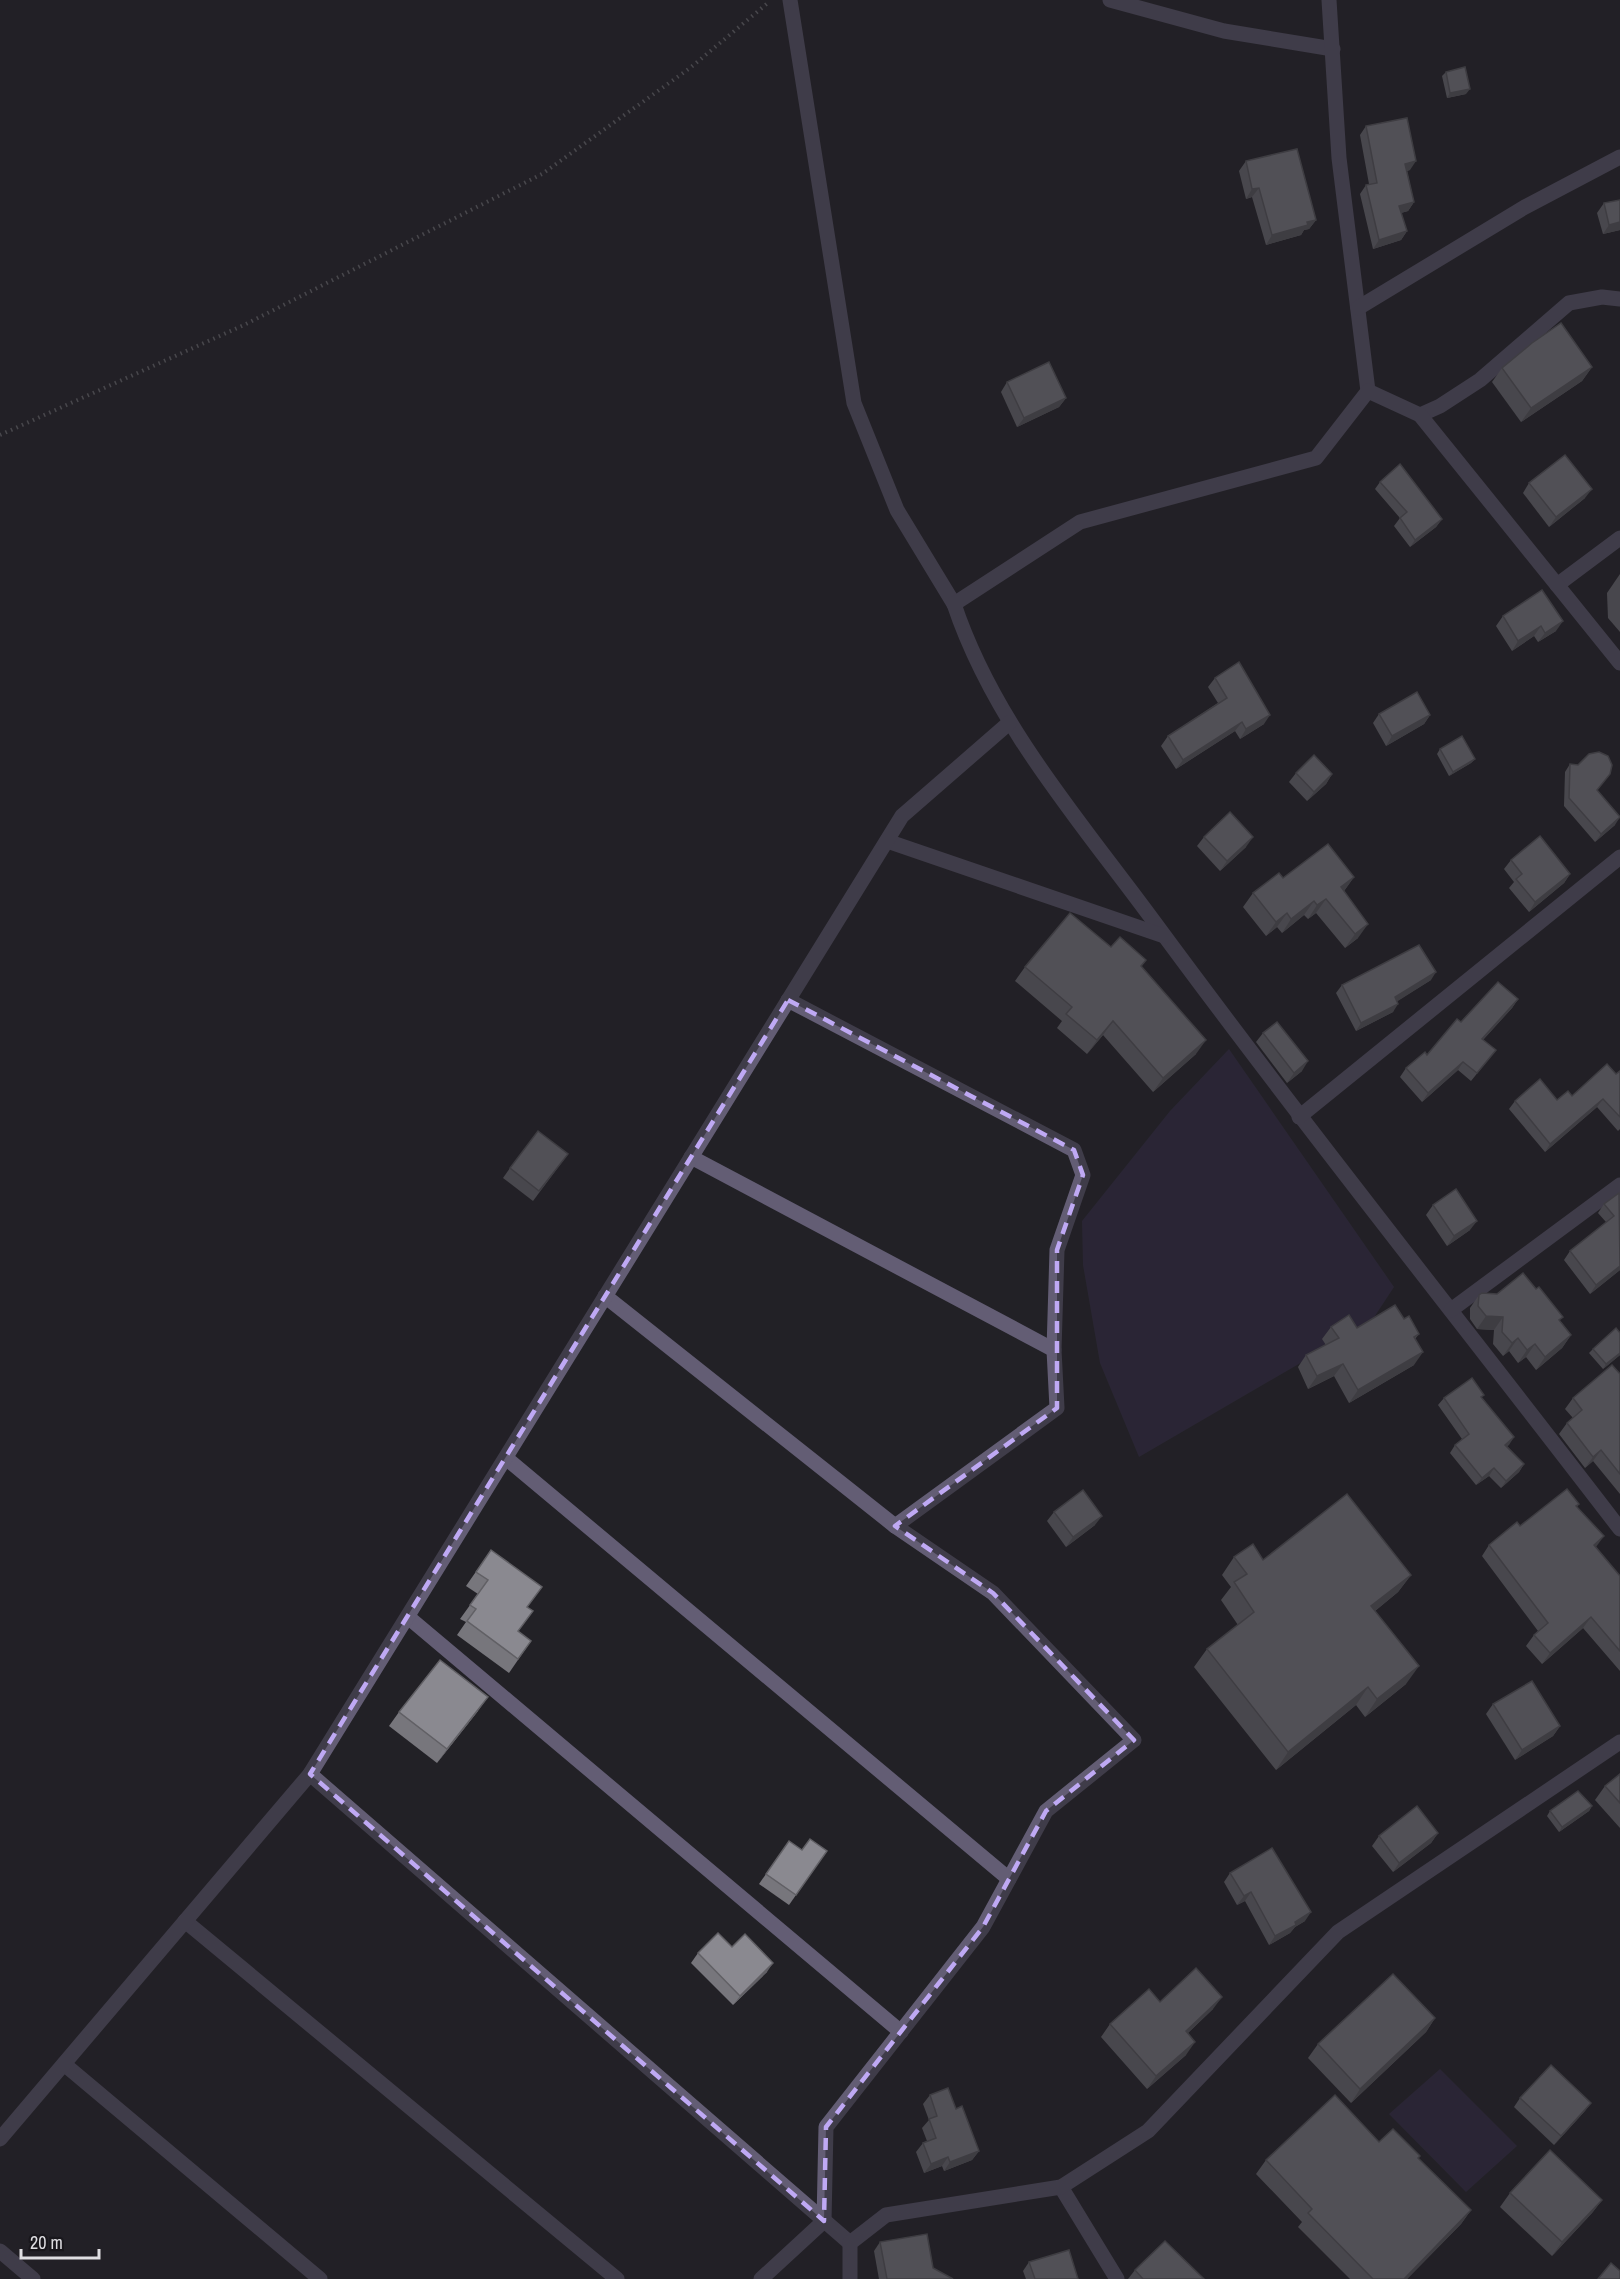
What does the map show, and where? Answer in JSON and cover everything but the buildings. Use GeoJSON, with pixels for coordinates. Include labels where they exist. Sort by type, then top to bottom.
{"type":"FeatureCollection","features":[{"type":"Feature","properties":{"kind":"street"},"geometry":{"type":"LineString","coordinates":[[790,0],[854,403],[897,510],[954,604],[968,647],[1009,723],[1299,1117],[1620,1529]]}},
{"type":"Feature","properties":{"kind":"street"},"geometry":{"type":"LineString","coordinates":[[1110,0],[1224,31],[1333,49]]}},
{"type":"Feature","properties":{"kind":"street"},"geometry":{"type":"LineString","coordinates":[[954,604],[1080,522],[1316,458],[1368,391],[1340,158],[1329,0]]}},
{"type":"Feature","properties":{"kind":"street"},"geometry":{"type":"LineString","coordinates":[[1358,308],[1525,207],[1620,157]]}},
{"type":"Feature","properties":{"kind":"street"},"geometry":{"type":"LineString","coordinates":[[1420,415],[1440,406],[1480,380],[1569,303],[1602,297],[1620,299]]}},
{"type":"Feature","properties":{"kind":"street"},"geometry":{"type":"LineString","coordinates":[[1368,391],[1420,415],[1620,663]]}},
{"type":"Feature","properties":{"kind":"street"},"geometry":{"type":"LineString","coordinates":[[1557,585],[1620,538]]}},
{"type":"Feature","properties":{"kind":"street"},"geometry":{"type":"LineString","coordinates":[[0,2139],[310,1774],[903,816],[1009,723]]}},
{"type":"Feature","properties":{"kind":"street"},"geometry":{"type":"LineString","coordinates":[[887,841],[1164,936]]}},
{"type":"Feature","properties":{"kind":"street"},"geometry":{"type":"LineString","coordinates":[[1299,1117],[1620,857]]}},
{"type":"Feature","properties":{"kind":"street"},"geometry":{"type":"LineString","coordinates":[[788,1000],[1074,1150],[1083,1175],[1057,1250],[1054,1350],[1057,1408],[895,1526]]}},
{"type":"Feature","properties":{"kind":"street"},"geometry":{"type":"LineString","coordinates":[[691,1157],[1054,1350]]}},
{"type":"Feature","properties":{"kind":"street"},"geometry":{"type":"LineString","coordinates":[[1451,1310],[1620,1185]]}},
{"type":"Feature","properties":{"kind":"street"},"geometry":{"type":"LineString","coordinates":[[606,1296],[895,1526],[993,1593],[1134,1740],[1046,1811],[983,1927],[826,2127],[824,2221],[761,2279]]}},
{"type":"Feature","properties":{"kind":"street"},"geometry":{"type":"LineString","coordinates":[[506,1458],[1010,1879]]}},
{"type":"Feature","properties":{"kind":"street"},"geometry":{"type":"LineString","coordinates":[[408,1617],[901,2032]]}},
{"type":"Feature","properties":{"kind":"street"},"geometry":{"type":"LineString","coordinates":[[850,2242],[886,2215],[1061,2187],[1148,2131],[1338,1932],[1620,1742]]}},
{"type":"Feature","properties":{"kind":"street"},"geometry":{"type":"LineString","coordinates":[[310,1774],[850,2242]]}},
{"type":"Feature","properties":{"kind":"street"},"geometry":{"type":"LineString","coordinates":[[185,1921],[617,2279]]}},
{"type":"Feature","properties":{"kind":"street"},"geometry":{"type":"LineString","coordinates":[[64,2064],[320,2279]]}},
{"type":"Feature","properties":{"kind":"street"},"geometry":{"type":"LineString","coordinates":[[1061,2187],[1117,2279]]}},
{"type":"Feature","properties":{"kind":"street"},"geometry":{"type":"LineString","coordinates":[[850,2242],[850,2279]]}},
{"type":"Feature","properties":{"kind":"street"},"geometry":{"type":"LineString","coordinates":[[0,2251],[33,2279]]}},
{"type":"Feature","properties":{"kind":"path"},"geometry":{"type":"LineString","coordinates":[[0,435],[244,325],[542,174],[690,68],[772,0]]}},
{"type":"Feature","properties":{"kind":"highlighted area"},"geometry":{"type":"Polygon","coordinates":[[[788,1000],[1074,1150],[1083,1175],[1057,1250],[1057,1408],[895,1526],[993,1593],[1134,1740],[1046,1811],[983,1927],[826,2127],[824,2221],[310,1774],[788,1000]]]}},
{"type":"Feature","properties":{"kind":"shaded area"},"geometry":{"type":"Polygon","coordinates":[[[1229,1049],[1394,1287],[1371,1322],[1139,1457],[1100,1363],[1083,1265],[1082,1221],[1170,1111],[1229,1049]]]}},
{"type":"Feature","properties":{"kind":"shaded area"},"geometry":{"type":"Polygon","coordinates":[[[1440,2069],[1517,2146],[1466,2192],[1389,2114],[1440,2069]]]}}]}
